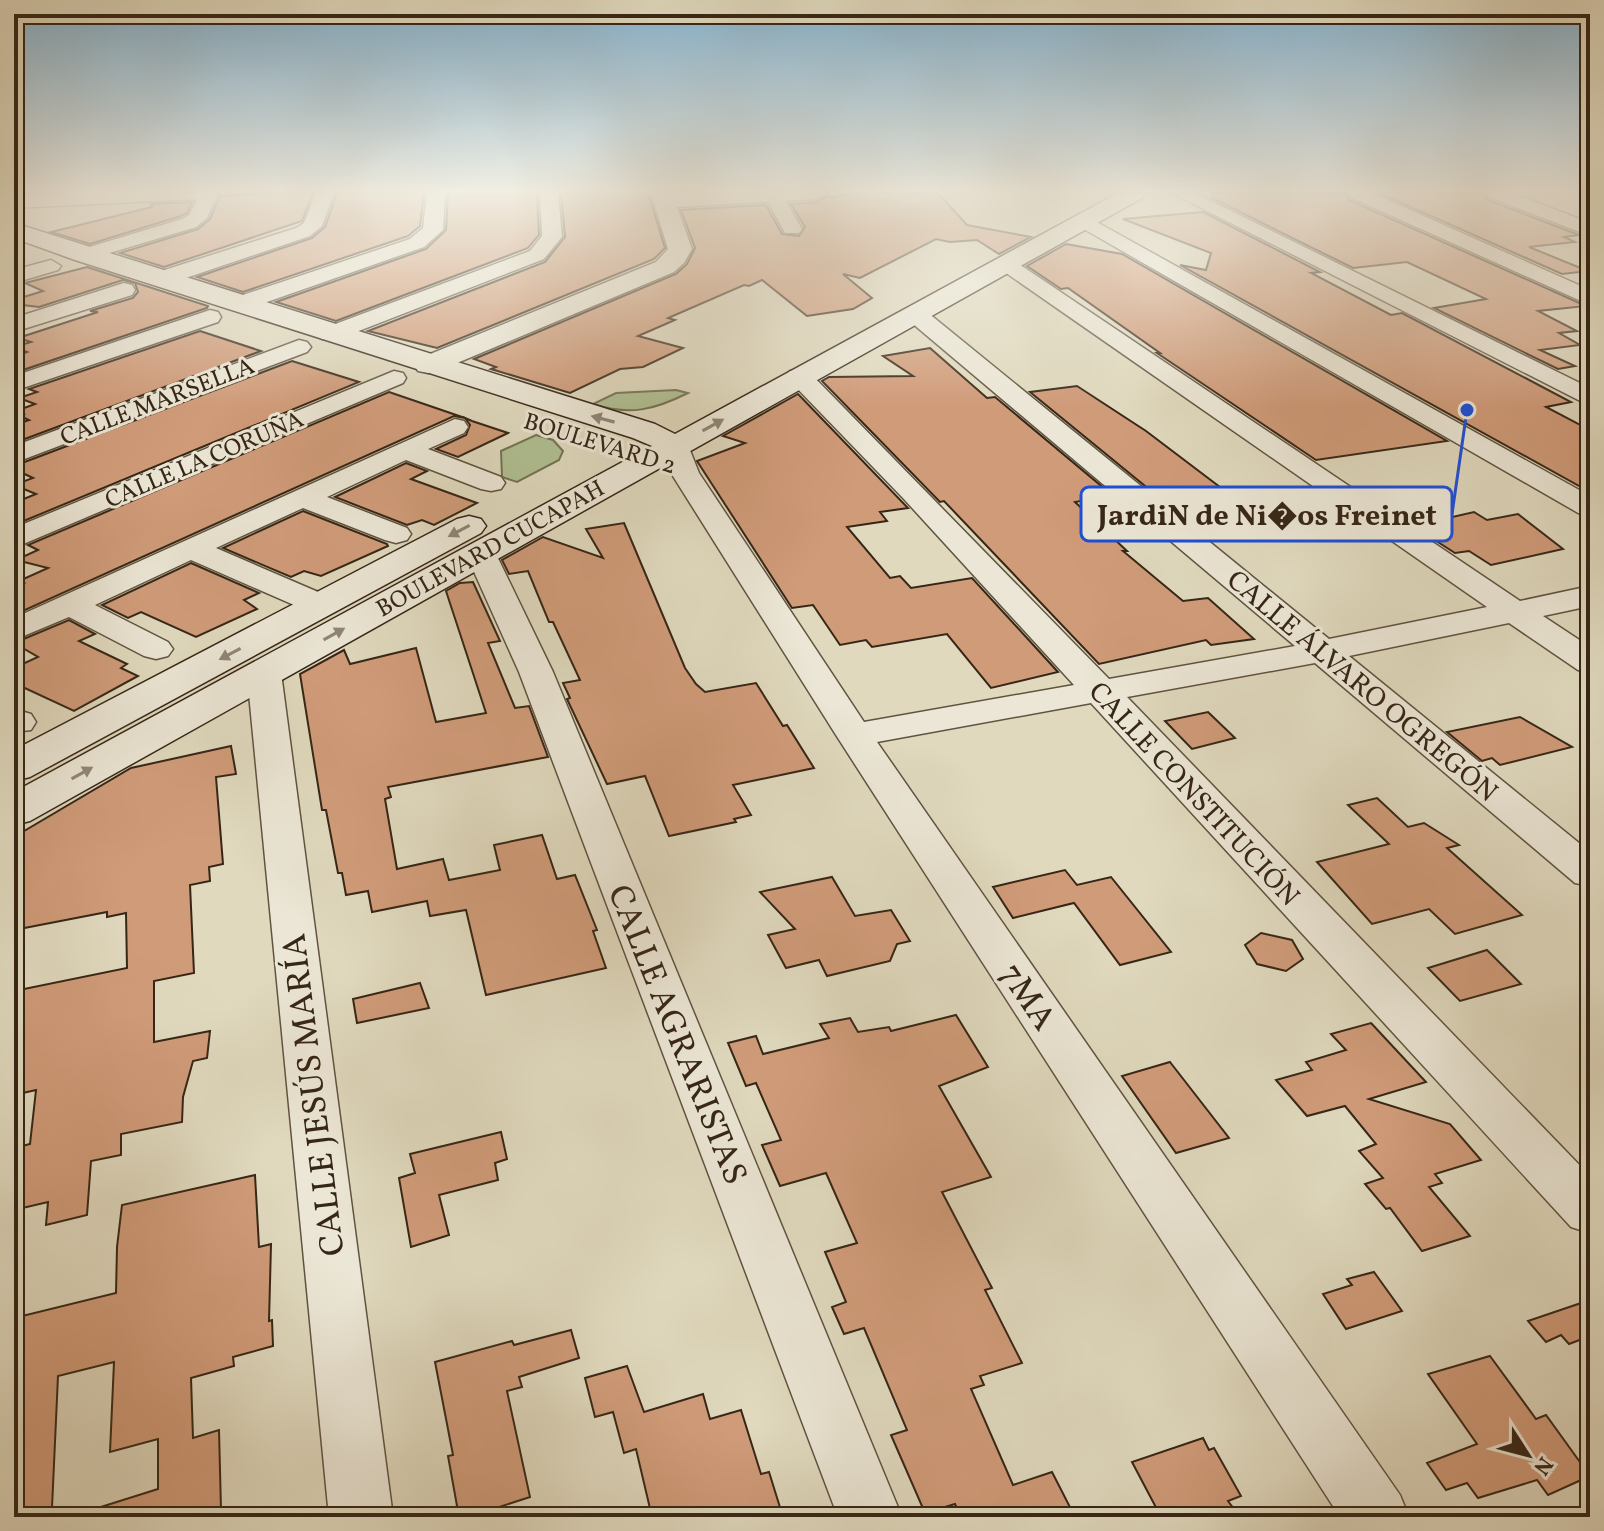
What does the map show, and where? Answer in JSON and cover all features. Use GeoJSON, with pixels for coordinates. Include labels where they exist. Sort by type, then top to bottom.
{"type":"FeatureCollection","features":[{"type":"Feature","properties":{"kind":"main road","name":"BOULEVARD 2"},"geometry":{"type":"LineString","coordinates":[[113,264],[428,365],[663,453]]}},
{"type":"Feature","properties":{"kind":"main road"},"geometry":{"type":"LineString","coordinates":[[428,365],[668,264]]}},
{"type":"Feature","properties":{"kind":"main road","name":"BOULEVARD CUCAPAH"},"geometry":{"type":"LineString","coordinates":[[14,768],[614,448],[663,453],[867,313],[983,264]]}},
{"type":"Feature","properties":{"kind":"main road","name":"BOULEVARD CUCAPAH"},"geometry":{"type":"LineString","coordinates":[[14,811],[663,453],[995,264]]}},
{"type":"Feature","properties":{"kind":"main road","name":"BOULEVARD 2"},"geometry":{"type":"LineString","coordinates":[[51,266],[614,448]]}},
{"type":"Feature","properties":{"kind":"main road"},"geometry":{"type":"LineString","coordinates":[[813,368],[859,332],[868,320],[867,313]]}},
{"type":"Feature","properties":{"kind":"street"},"geometry":{"type":"LineString","coordinates":[[160,279],[204,264]]}},
{"type":"Feature","properties":{"kind":"street"},"geometry":{"type":"LineString","coordinates":[[239,304],[354,264]]}},
{"type":"Feature","properties":{"kind":"street"},"geometry":{"type":"LineString","coordinates":[[330,334],[512,264]]}},
{"type":"Feature","properties":{"kind":"street"},"geometry":{"type":"LineString","coordinates":[[1044,264],[1514,611],[1590,663]]}},
{"type":"Feature","properties":{"kind":"street"},"geometry":{"type":"LineString","coordinates":[[1186,264],[1590,508]]}},
{"type":"Feature","properties":{"kind":"street"},"geometry":{"type":"LineString","coordinates":[[1324,264],[1590,398]]}},
{"type":"Feature","properties":{"kind":"street"},"geometry":{"type":"LineString","coordinates":[[1516,264],[1590,298]]}},
{"type":"Feature","properties":{"kind":"street"},"geometry":{"type":"LineString","coordinates":[[14,277],[51,266]]}},
{"type":"Feature","properties":{"kind":"street"},"geometry":{"type":"LineString","coordinates":[[14,325],[124,290]]}},
{"type":"Feature","properties":{"kind":"street","name":"CALLE ÁLVARO OGREGÓN"},"geometry":{"type":"LineString","coordinates":[[914,313],[1590,873]]}},
{"type":"Feature","properties":{"kind":"street"},"geometry":{"type":"LineString","coordinates":[[14,384],[210,317]]}},
{"type":"Feature","properties":{"kind":"street","name":"CALLE MARSELLA"},"geometry":{"type":"LineString","coordinates":[[14,455],[299,347]]}},
{"type":"Feature","properties":{"kind":"street","name":"CALLE CONSTITUCIÓN"},"geometry":{"type":"LineString","coordinates":[[813,368],[913,492],[1590,1211]]}},
{"type":"Feature","properties":{"kind":"street","name":"CALLE LA CORUÑA"},"geometry":{"type":"LineString","coordinates":[[14,539],[394,378]]}},
{"type":"Feature","properties":{"kind":"street"},"geometry":{"type":"LineString","coordinates":[[14,630],[455,427]]}},
{"type":"Feature","properties":{"kind":"street"},"geometry":{"type":"LineString","coordinates":[[405,450],[491,483]]}},
{"type":"Feature","properties":{"kind":"street","name":"7MA"},"geometry":{"type":"LineString","coordinates":[[663,453],[1377,1517]]}},
{"type":"Feature","properties":{"kind":"street"},"geometry":{"type":"LineString","coordinates":[[302,497],[396,534]]}},
{"type":"Feature","properties":{"kind":"street"},"geometry":{"type":"LineString","coordinates":[[190,548],[321,605]]}},
{"type":"Feature","properties":{"kind":"street","name":"CALLE AGRARISTAS"},"geometry":{"type":"LineString","coordinates":[[481,554],[542,686],[870,1517]]}},
{"type":"Feature","properties":{"kind":"street"},"geometry":{"type":"LineString","coordinates":[[854,735],[1097,689],[1323,651],[1590,596]]}},
{"type":"Feature","properties":{"kind":"street"},"geometry":{"type":"LineString","coordinates":[[69,604],[156,649]]}},
{"type":"Feature","properties":{"kind":"street","name":"CALLE JESÚS MARÍA"},"geometry":{"type":"LineString","coordinates":[[264,673],[361,1517]]}},
{"type":"Feature","properties":{"kind":"green space"},"geometry":{"type":"Polygon","coordinates":[[[676,390],[688,393],[664,404],[642,409],[619,410],[593,404],[616,393],[676,390]]]}},
{"type":"Feature","properties":{"kind":"green space"},"geometry":{"type":"Polygon","coordinates":[[[536,435],[553,440],[563,451],[559,460],[517,482],[502,477],[501,451],[536,435]]]}},
{"type":"Feature","properties":{"kind":"building"},"geometry":{"type":"Polygon","coordinates":[[[234,264],[324,264],[243,292],[197,277],[234,264]]]}},
{"type":"Feature","properties":{"kind":"building"},"geometry":{"type":"Polygon","coordinates":[[[382,264],[485,264],[336,321],[276,302],[382,264]]]}},
{"type":"Feature","properties":{"kind":"building"},"geometry":{"type":"Polygon","coordinates":[[[539,264],[641,264],[437,348],[368,331],[539,264]]]}},
{"type":"Feature","properties":{"kind":"building"},"geometry":{"type":"Polygon","coordinates":[[[687,264],[886,264],[860,278],[843,274],[872,298],[853,309],[807,316],[762,280],[744,285],[668,318],[675,320],[638,336],[683,348],[643,367],[620,369],[570,393],[491,369],[496,367],[474,359],[676,274],[687,264]]]}},
{"type":"Feature","properties":{"kind":"building"},"geometry":{"type":"Polygon","coordinates":[[[1140,264],[1447,441],[1316,460],[1157,353],[1160,353],[1068,288],[1061,289],[1027,266],[1140,264]]]}},
{"type":"Feature","properties":{"kind":"building"},"geometry":{"type":"Polygon","coordinates":[[[1208,264],[1305,264],[1320,272],[1311,273],[1391,315],[1402,313],[1571,402],[1546,407],[1590,430],[1590,492],[1180,265],[1206,270],[1208,264]]]}},
{"type":"Feature","properties":{"kind":"building"},"geometry":{"type":"Polygon","coordinates":[[[1346,264],[1385,264],[1353,268],[1346,264]]]}},
{"type":"Feature","properties":{"kind":"building"},"geometry":{"type":"Polygon","coordinates":[[[1412,264],[1493,264],[1586,306],[1538,311],[1577,331],[1559,333],[1580,345],[1540,350],[1575,366],[1558,369],[1434,308],[1486,299],[1412,264]]]}},
{"type":"Feature","properties":{"kind":"building"},"geometry":{"type":"Polygon","coordinates":[[[1540,264],[1572,264],[1588,271],[1562,274],[1540,264]]]}},
{"type":"Feature","properties":{"kind":"building"},"geometry":{"type":"Polygon","coordinates":[[[87,267],[208,306],[14,373],[14,357],[27,352],[14,347],[31,342],[18,338],[98,312],[90,311],[133,298],[138,292],[135,283],[123,280],[39,307],[14,304],[14,300],[43,291],[25,283],[87,267]]]}},
{"type":"Feature","properties":{"kind":"building"},"geometry":{"type":"Polygon","coordinates":[[[200,331],[261,351],[14,443],[14,425],[29,420],[16,411],[35,404],[19,398],[37,392],[29,389],[200,331]]]}},
{"type":"Feature","properties":{"kind":"building"},"geometry":{"type":"Polygon","coordinates":[[[930,348],[987,398],[995,397],[1112,495],[1075,502],[1127,551],[1123,551],[1183,601],[1208,598],[1254,639],[1211,645],[1206,640],[1099,664],[944,501],[940,502],[822,381],[829,377],[913,376],[883,356],[930,348]]]}},
{"type":"Feature","properties":{"kind":"building"},"geometry":{"type":"Polygon","coordinates":[[[292,361],[359,382],[14,525],[14,503],[36,494],[14,485],[33,478],[14,469],[14,466],[292,361]]]}},
{"type":"Feature","properties":{"kind":"building"},"geometry":{"type":"Polygon","coordinates":[[[1077,386],[1146,431],[1274,528],[1239,534],[1230,530],[1219,533],[1196,515],[1183,517],[1030,392],[1077,386]]]}},
{"type":"Feature","properties":{"kind":"building"},"geometry":{"type":"Polygon","coordinates":[[[389,392],[465,418],[454,416],[14,615],[14,588],[24,583],[19,581],[48,568],[16,560],[38,550],[28,545],[389,392]]]}},
{"type":"Feature","properties":{"kind":"building"},"geometry":{"type":"Polygon","coordinates":[[[798,394],[908,508],[880,512],[887,521],[847,527],[890,578],[900,576],[911,588],[972,578],[1058,672],[991,688],[947,634],[872,647],[866,640],[840,645],[813,605],[792,608],[697,461],[745,443],[723,436],[798,394]]]}},
{"type":"Feature","properties":{"kind":"building"},"geometry":{"type":"Polygon","coordinates":[[[465,418],[508,433],[458,457],[436,449],[466,435],[470,425],[465,418]]]}},
{"type":"Feature","properties":{"kind":"building"},"geometry":{"type":"Polygon","coordinates":[[[406,463],[427,471],[411,479],[477,503],[434,525],[422,520],[407,525],[335,497],[406,463]]]}},
{"type":"Feature","properties":{"kind":"building"},"geometry":{"type":"Polygon","coordinates":[[[303,511],[388,546],[321,576],[304,571],[291,577],[223,548],[303,511]]]}},
{"type":"Feature","properties":{"kind":"building"},"geometry":{"type":"Polygon","coordinates":[[[1474,512],[1487,520],[1518,514],[1563,549],[1491,565],[1469,551],[1455,553],[1413,526],[1474,512]]]}},
{"type":"Feature","properties":{"kind":"building"},"geometry":{"type":"Polygon","coordinates":[[[624,523],[685,668],[696,684],[705,692],[756,683],[814,768],[733,785],[751,815],[734,819],[736,822],[669,836],[645,776],[607,784],[567,699],[570,698],[563,683],[580,680],[553,622],[549,622],[528,571],[509,574],[502,560],[543,537],[603,558],[586,529],[624,523]]]}},
{"type":"Feature","properties":{"kind":"building"},"geometry":{"type":"Polygon","coordinates":[[[191,563],[259,593],[244,600],[257,609],[196,637],[141,612],[128,618],[102,605],[191,563]]]}},
{"type":"Feature","properties":{"kind":"building"},"geometry":{"type":"Polygon","coordinates":[[[473,582],[500,641],[488,643],[515,708],[529,706],[548,757],[388,787],[391,797],[385,799],[397,869],[443,859],[449,880],[500,870],[494,845],[542,835],[557,879],[575,875],[597,930],[593,931],[606,968],[486,995],[466,910],[430,916],[427,901],[372,912],[368,891],[346,895],[342,873],[338,873],[326,810],[322,810],[300,674],[344,650],[350,664],[416,648],[436,722],[486,713],[446,591],[460,583],[473,582]]]}},
{"type":"Feature","properties":{"kind":"building"},"geometry":{"type":"Polygon","coordinates":[[[69,620],[95,634],[79,641],[127,664],[121,668],[138,676],[74,711],[14,683],[14,668],[38,657],[14,643],[69,620]]]}},
{"type":"Feature","properties":{"kind":"building"},"geometry":{"type":"Polygon","coordinates":[[[1208,712],[1235,738],[1192,749],[1165,721],[1208,712]]]}},
{"type":"Feature","properties":{"kind":"building"},"geometry":{"type":"Polygon","coordinates":[[[1520,717],[1572,747],[1500,765],[1492,758],[1482,761],[1447,732],[1520,717]]]}},
{"type":"Feature","properties":{"kind":"building"},"geometry":{"type":"Polygon","coordinates":[[[231,746],[236,774],[216,777],[223,864],[209,867],[210,881],[190,885],[194,973],[154,981],[154,1042],[210,1031],[207,1058],[193,1061],[183,1097],[182,1122],[121,1134],[121,1155],[91,1161],[87,1215],[46,1225],[48,1202],[14,1210],[14,1148],[30,1144],[36,1090],[14,1095],[14,991],[127,968],[126,913],[107,917],[107,912],[14,930],[14,837],[131,768],[231,746]]]}},
{"type":"Feature","properties":{"kind":"building"},"geometry":{"type":"Polygon","coordinates":[[[1377,798],[1408,827],[1424,823],[1459,845],[1447,848],[1522,915],[1455,934],[1429,909],[1372,924],[1317,862],[1389,844],[1348,805],[1377,798]]]}},
{"type":"Feature","properties":{"kind":"building"},"geometry":{"type":"Polygon","coordinates":[[[1065,870],[1077,885],[1111,877],[1171,952],[1120,965],[1074,903],[1013,918],[993,887],[1065,870]]]}},
{"type":"Feature","properties":{"kind":"building"},"geometry":{"type":"Polygon","coordinates":[[[832,877],[855,916],[891,910],[910,941],[897,944],[890,961],[827,976],[819,960],[786,968],[768,935],[795,929],[760,892],[832,877]]]}},
{"type":"Feature","properties":{"kind":"building"},"geometry":{"type":"Polygon","coordinates":[[[1261,933],[1292,940],[1303,959],[1286,971],[1257,964],[1245,945],[1261,933]]]}},
{"type":"Feature","properties":{"kind":"building"},"geometry":{"type":"Polygon","coordinates":[[[1487,950],[1521,984],[1460,1001],[1428,968],[1487,950]]]}},
{"type":"Feature","properties":{"kind":"building"},"geometry":{"type":"Polygon","coordinates":[[[420,983],[429,1008],[357,1023],[353,999],[420,983]]]}},
{"type":"Feature","properties":{"kind":"building"},"geometry":{"type":"Polygon","coordinates":[[[956,1015],[988,1067],[939,1086],[991,1177],[942,1192],[992,1288],[985,1290],[1022,1363],[980,1376],[984,1385],[971,1389],[1013,1485],[1052,1472],[1075,1517],[961,1517],[955,1504],[925,1513],[891,1435],[907,1430],[864,1328],[844,1334],[832,1307],[846,1302],[825,1252],[857,1243],[826,1173],[780,1186],[762,1145],[781,1140],[756,1083],[746,1086],[728,1043],[756,1036],[763,1054],[829,1038],[820,1024],[850,1018],[858,1032],[889,1027],[891,1031],[956,1015]]]}},
{"type":"Feature","properties":{"kind":"building"},"geometry":{"type":"Polygon","coordinates":[[[1371,1023],[1426,1082],[1369,1099],[1450,1124],[1481,1160],[1435,1174],[1442,1183],[1429,1187],[1470,1236],[1422,1251],[1390,1208],[1386,1209],[1365,1184],[1383,1178],[1359,1151],[1376,1144],[1345,1106],[1307,1116],[1276,1080],[1312,1070],[1306,1062],[1346,1050],[1331,1034],[1371,1023]]]}},
{"type":"Feature","properties":{"kind":"building"},"geometry":{"type":"Polygon","coordinates":[[[1170,1062],[1229,1138],[1176,1153],[1122,1076],[1170,1062]]]}},
{"type":"Feature","properties":{"kind":"building"},"geometry":{"type":"Polygon","coordinates":[[[501,1132],[507,1159],[495,1163],[498,1180],[439,1195],[449,1235],[411,1247],[399,1178],[415,1173],[410,1154],[501,1132]]]}},
{"type":"Feature","properties":{"kind":"building"},"geometry":{"type":"Polygon","coordinates":[[[255,1175],[259,1247],[271,1244],[269,1321],[272,1320],[273,1346],[233,1357],[234,1366],[191,1378],[193,1438],[219,1430],[221,1510],[197,1517],[88,1517],[88,1511],[158,1489],[158,1439],[110,1452],[114,1362],[58,1376],[52,1508],[14,1517],[14,1369],[22,1316],[116,1293],[122,1205],[255,1175]]]}},
{"type":"Feature","properties":{"kind":"building"},"geometry":{"type":"Polygon","coordinates":[[[1374,1272],[1402,1311],[1346,1329],[1323,1294],[1352,1285],[1347,1279],[1374,1272]]]}},
{"type":"Feature","properties":{"kind":"building"},"geometry":{"type":"Polygon","coordinates":[[[1590,1300],[1590,1336],[1569,1344],[1561,1335],[1546,1342],[1528,1321],[1590,1300]]]}},
{"type":"Feature","properties":{"kind":"building"},"geometry":{"type":"Polygon","coordinates":[[[571,1330],[579,1358],[519,1377],[522,1387],[507,1391],[530,1497],[468,1517],[459,1517],[448,1456],[453,1455],[435,1362],[512,1341],[514,1345],[571,1330]]]}},
{"type":"Feature","properties":{"kind":"building"},"geometry":{"type":"Polygon","coordinates":[[[1490,1356],[1536,1419],[1546,1415],[1590,1476],[1548,1495],[1537,1480],[1478,1498],[1467,1483],[1446,1490],[1427,1463],[1477,1444],[1428,1374],[1490,1356]]]}},
{"type":"Feature","properties":{"kind":"building"},"geometry":{"type":"Polygon","coordinates":[[[627,1366],[644,1412],[703,1394],[710,1419],[741,1410],[761,1474],[769,1472],[783,1517],[652,1517],[636,1449],[624,1453],[613,1412],[595,1417],[585,1378],[627,1366]]]}},
{"type":"Feature","properties":{"kind":"building"},"geometry":{"type":"Polygon","coordinates":[[[1203,1438],[1209,1450],[1214,1448],[1241,1496],[1228,1501],[1240,1517],[1161,1517],[1132,1462],[1203,1438]]]}},
{"type":"Feature","properties":{"kind":"place","name":"JardiN de Ni�os Freinet"},"geometry":{"type":"Point","coordinates":[1467,410]}}]}
